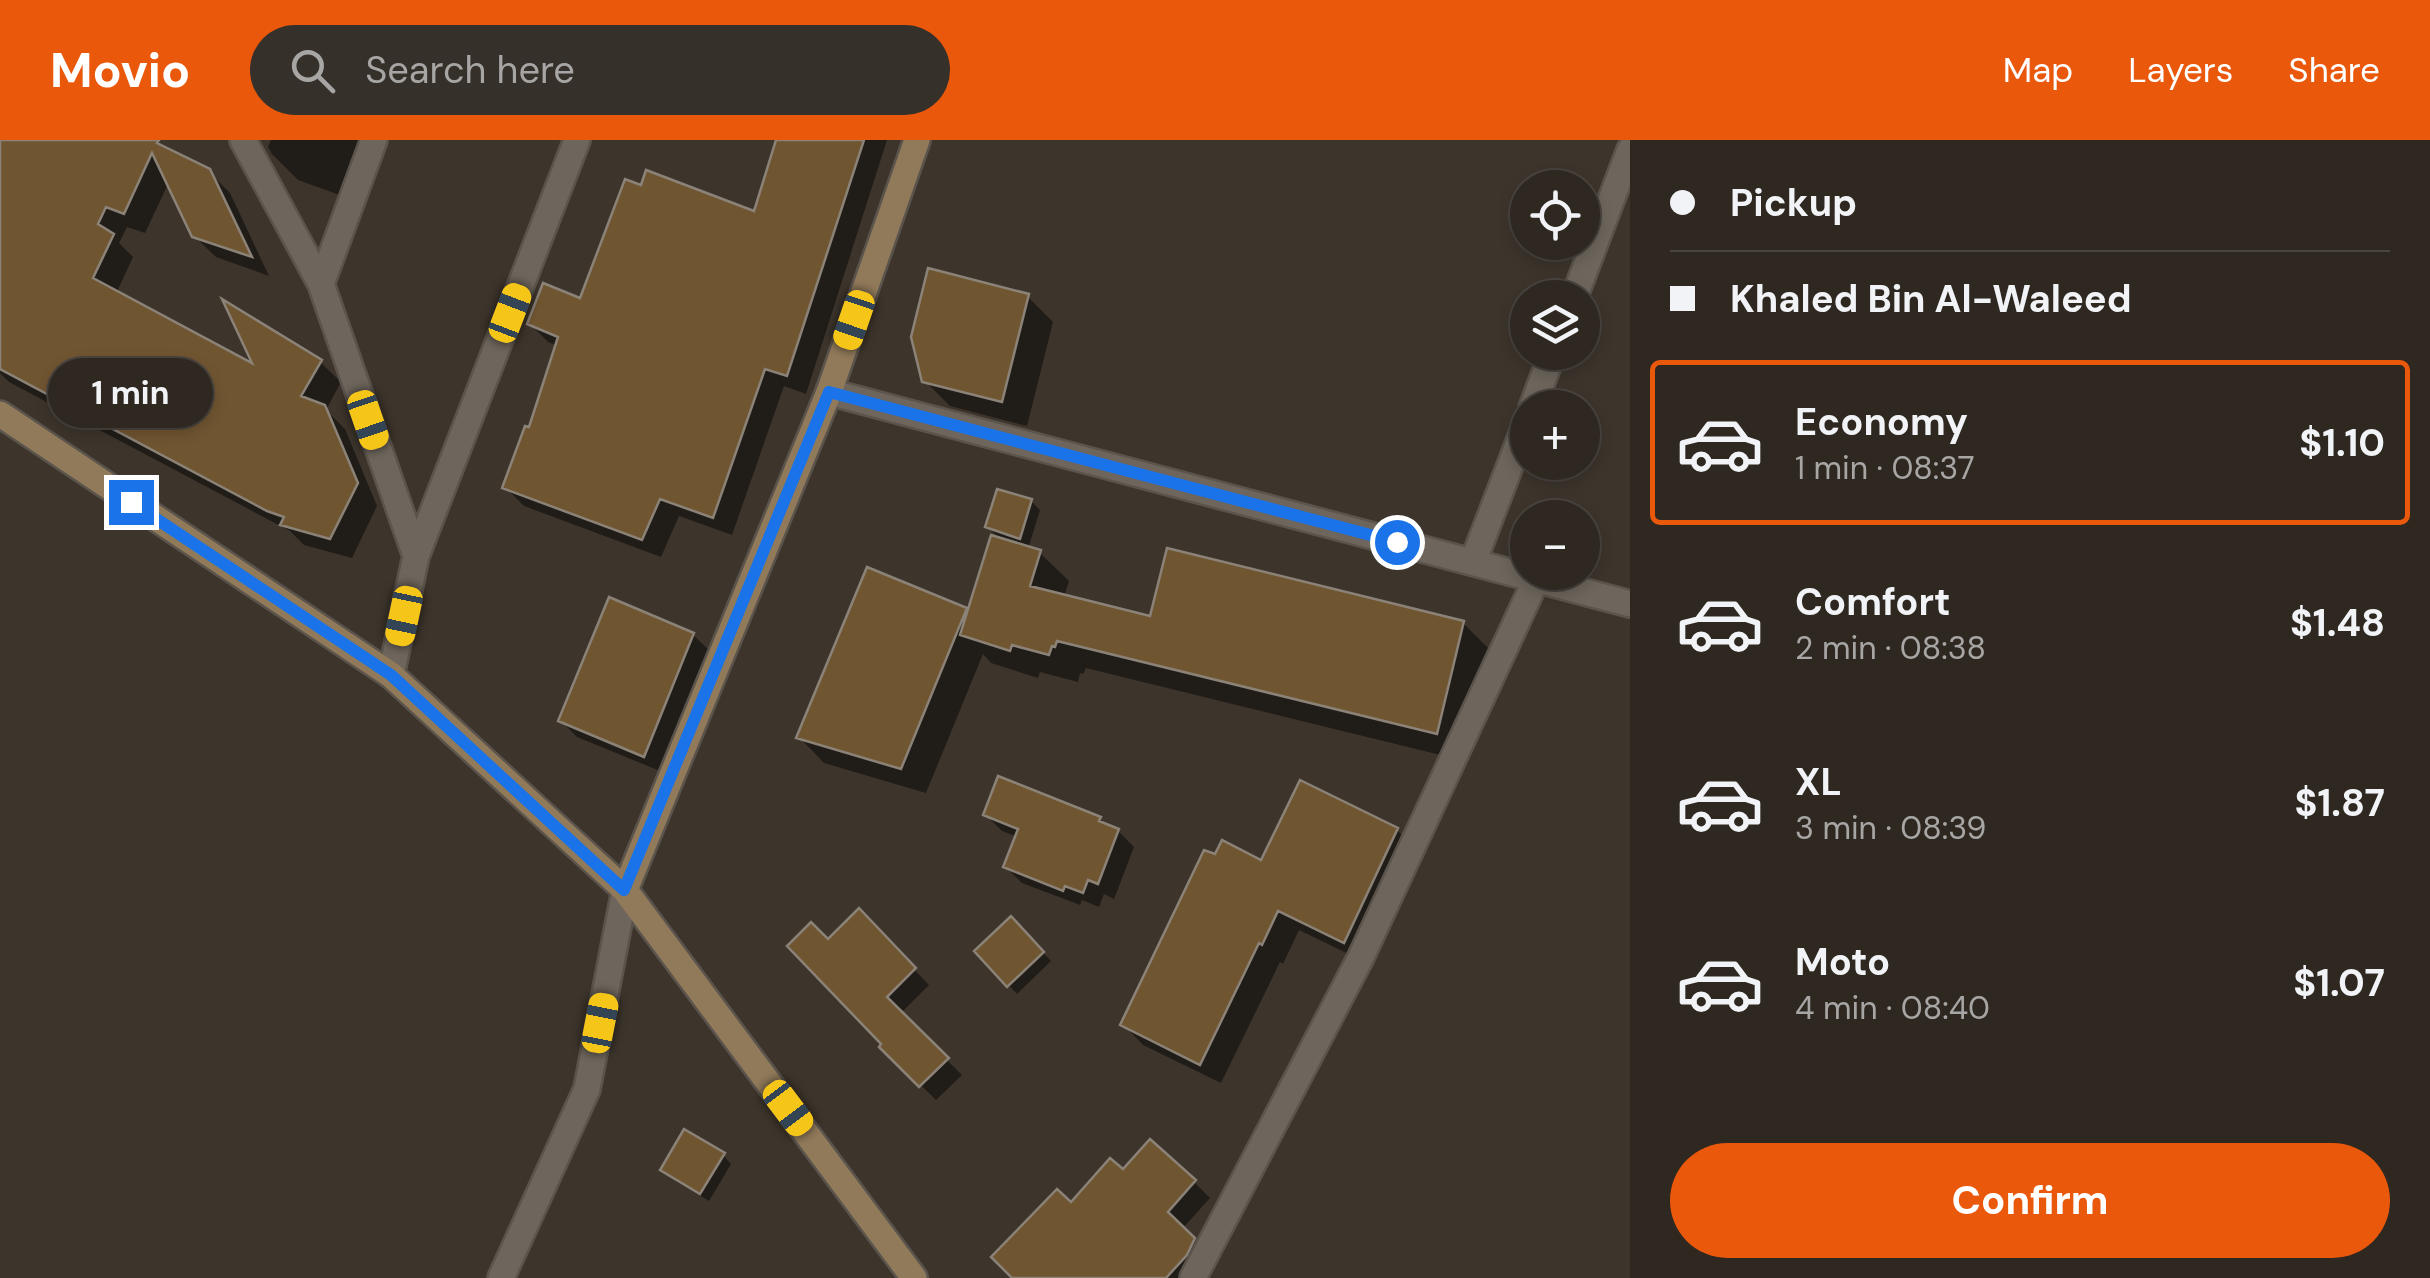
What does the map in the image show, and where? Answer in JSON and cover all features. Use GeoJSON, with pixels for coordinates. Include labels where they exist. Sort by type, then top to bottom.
{"type":"FeatureCollection","features":[{"type":"Feature","properties":{"kind":"street"},"geometry":{"type":"LineString","coordinates":[[243,140],[321,284],[416,556]]}},
{"type":"Feature","properties":{"kind":"street"},"geometry":{"type":"LineString","coordinates":[[321,284],[374,140]]}},
{"type":"Feature","properties":{"kind":"street"},"geometry":{"type":"LineString","coordinates":[[391,675],[416,556],[577,140]]}},
{"type":"Feature","properties":{"kind":"street"},"geometry":{"type":"LineString","coordinates":[[501,1278],[587,1089],[624,890],[829,392],[917,140]]}},
{"type":"Feature","properties":{"kind":"street"},"geometry":{"type":"LineString","coordinates":[[1581,280],[1630,150]]}},
{"type":"Feature","properties":{"kind":"street"},"geometry":{"type":"LineString","coordinates":[[829,392],[1510,573]]}},
{"type":"Feature","properties":{"kind":"street"},"geometry":{"type":"LineString","coordinates":[[0,414],[391,675],[624,890],[914,1278]]}},
{"type":"Feature","properties":{"kind":"street"},"geometry":{"type":"LineString","coordinates":[[1473,562],[1510,466]]}},
{"type":"Feature","properties":{"kind":"street"},"geometry":{"type":"LineString","coordinates":[[1193,1278],[1361,957],[1531,590]]}},
{"type":"Feature","properties":{"kind":"street"},"geometry":{"type":"LineString","coordinates":[[1575,590],[1630,604]]}},
{"type":"Feature","properties":{"kind":"building"},"geometry":{"type":"Polygon","coordinates":[[[0,140],[159,140],[157,143],[210,169],[252,257],[192,237],[152,153],[124,214],[106,207],[98,224],[114,234],[93,278],[252,363],[222,299],[322,360],[301,396],[325,405],[358,483],[330,539],[280,525],[284,517],[0,369],[0,140]]]}},
{"type":"Feature","properties":{"kind":"building"},"geometry":{"type":"Polygon","coordinates":[[[776,140],[864,140],[787,376],[765,369],[713,518],[660,499],[642,540],[502,488],[525,426],[529,427],[558,337],[527,324],[543,283],[580,298],[625,179],[641,185],[646,170],[754,211],[776,140]]]}},
{"type":"Feature","properties":{"kind":"building"},"geometry":{"type":"Polygon","coordinates":[[[928,268],[1029,294],[1002,402],[922,382],[911,337],[928,268]]]}},
{"type":"Feature","properties":{"kind":"building"},"geometry":{"type":"Polygon","coordinates":[[[997,489],[1032,499],[1020,539],[985,527],[997,489]]]}},
{"type":"Feature","properties":{"kind":"building"},"geometry":{"type":"Polygon","coordinates":[[[991,535],[1041,550],[1030,586],[1150,616],[1167,548],[1464,621],[1437,734],[1057,641],[1049,655],[1012,645],[1010,651],[960,635],[991,535]]]}},
{"type":"Feature","properties":{"kind":"building"},"geometry":{"type":"Polygon","coordinates":[[[867,567],[967,608],[901,769],[796,738],[867,567]]]}},
{"type":"Feature","properties":{"kind":"building"},"geometry":{"type":"Polygon","coordinates":[[[609,597],[694,633],[644,757],[558,721],[609,597]]]}},
{"type":"Feature","properties":{"kind":"building"},"geometry":{"type":"Polygon","coordinates":[[[998,776],[1101,817],[1099,821],[1119,829],[1098,884],[1088,880],[1083,893],[1065,886],[1063,891],[1003,867],[1018,829],[983,815],[998,776]]]}},
{"type":"Feature","properties":{"kind":"building"},"geometry":{"type":"Polygon","coordinates":[[[1300,780],[1398,828],[1344,943],[1278,911],[1200,1065],[1120,1025],[1204,850],[1215,854],[1222,840],[1261,860],[1300,780]]]}},
{"type":"Feature","properties":{"kind":"building"},"geometry":{"type":"Polygon","coordinates":[[[859,908],[916,968],[887,997],[949,1058],[919,1087],[787,946],[811,922],[828,939],[859,908]]]}},
{"type":"Feature","properties":{"kind":"building"},"geometry":{"type":"Polygon","coordinates":[[[1011,916],[1044,952],[1007,987],[974,951],[1011,916]]]}},
{"type":"Feature","properties":{"kind":"building"},"geometry":{"type":"Polygon","coordinates":[[[684,1129],[725,1153],[700,1194],[660,1170],[684,1129]]]}},
{"type":"Feature","properties":{"kind":"building"},"geometry":{"type":"Polygon","coordinates":[[[1150,1139],[1196,1180],[1168,1212],[1195,1238],[1187,1255],[1166,1278],[1012,1278],[991,1257],[1057,1189],[1071,1202],[1110,1158],[1123,1169],[1150,1139]]]}},
{"type":"Feature","properties":{"kind":"route"},"geometry":{"type":"LineString","coordinates":[[131,502],[391,675],[624,890],[829,392],[1397,542]]}}]}
